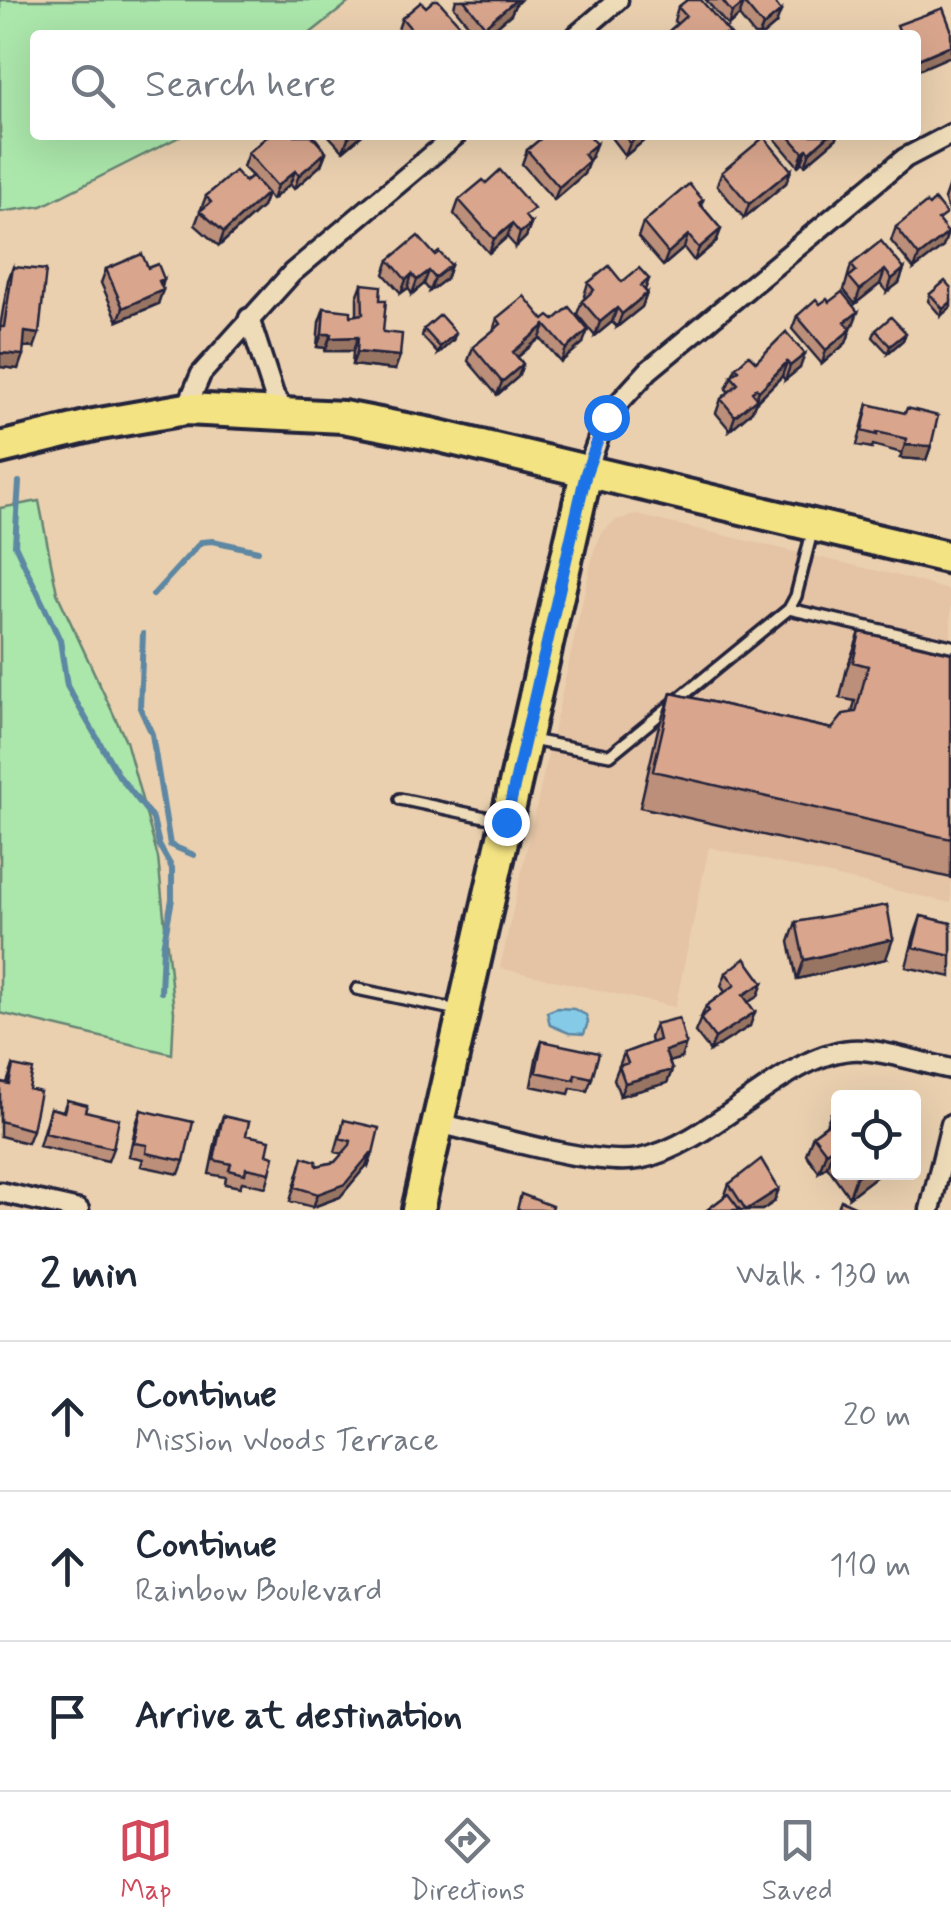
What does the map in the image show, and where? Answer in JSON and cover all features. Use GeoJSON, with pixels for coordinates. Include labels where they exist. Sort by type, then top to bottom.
{"type":"FeatureCollection","features":[{"type":"Feature","properties":{"kind":"main road"},"geometry":{"type":"LineString","coordinates":[[0,448],[94,425],[186,409],[344,417],[951,558]]}},
{"type":"Feature","properties":{"kind":"main road"},"geometry":{"type":"LineString","coordinates":[[418,1210],[586,473]]}},
{"type":"Feature","properties":{"kind":"street"},"geometry":{"type":"LineString","coordinates":[[583,30],[618,0]]}},
{"type":"Feature","properties":{"kind":"street"},"geometry":{"type":"LineString","coordinates":[[586,473],[606,417],[649,370],[905,158],[951,134]]}},
{"type":"Feature","properties":{"kind":"street"},"geometry":{"type":"LineString","coordinates":[[186,409],[201,374],[292,273],[450,140]]}},
{"type":"Feature","properties":{"kind":"street"},"geometry":{"type":"LineString","coordinates":[[249,318],[274,395],[286,413]]}},
{"type":"Feature","properties":{"kind":"street"},"geometry":{"type":"LineString","coordinates":[[438,1123],[592,1157],[637,1159],[704,1133],[786,1076],[826,1054],[860,1050],[951,1069]]}},
{"type":"Feature","properties":{"kind":"street"},"geometry":{"type":"LineString","coordinates":[[930,1210],[951,1124]]}},
{"type":"Feature","properties":{"kind":"street"},"geometry":{"type":"LineString","coordinates":[[0,1192],[79,1210]]}},
{"type":"Feature","properties":{"kind":"lane"},"geometry":{"type":"LineString","coordinates":[[525,738],[610,755],[789,609],[796,596],[813,526]]}},
{"type":"Feature","properties":{"kind":"lane"},"geometry":{"type":"LineString","coordinates":[[789,609],[951,646]]}},
{"type":"Feature","properties":{"kind":"lane"},"geometry":{"type":"LineString","coordinates":[[400,800],[506,822]]}},
{"type":"Feature","properties":{"kind":"lane"},"geometry":{"type":"LineString","coordinates":[[357,989],[463,1011]]}},
{"type":"Feature","properties":{"kind":"shaded area"},"geometry":{"type":"Polygon","coordinates":[[[636,515],[951,591],[951,903],[709,847],[675,1007],[500,968],[594,551],[602,532],[616,520],[636,515]]]}},
{"type":"Feature","properties":{"kind":"green space"},"geometry":{"type":"Polygon","coordinates":[[[0,0],[352,0],[314,30],[30,30],[30,140],[173,140],[42,206],[0,212],[0,0]]]}},
{"type":"Feature","properties":{"kind":"green space"},"geometry":{"type":"Polygon","coordinates":[[[39,501],[57,593],[126,741],[158,858],[174,1012],[172,1054],[0,1013],[0,508],[39,501]]]}},
{"type":"Feature","properties":{"kind":"water"},"geometry":{"type":"Polygon","coordinates":[[[574,1009],[586,1015],[584,1034],[550,1025],[547,1012],[574,1009]]]}},
{"type":"Feature","properties":{"kind":"building"},"geometry":{"type":"Polygon","coordinates":[[[438,0],[464,30],[412,30],[402,18],[421,2],[426,7],[438,0]]]}},
{"type":"Feature","properties":{"kind":"building"},"geometry":{"type":"Polygon","coordinates":[[[464,0],[516,0],[485,26],[464,0]]]}},
{"type":"Feature","properties":{"kind":"building"},"geometry":{"type":"Polygon","coordinates":[[[687,0],[701,0],[727,30],[670,30],[686,16],[678,7],[687,0]]]}},
{"type":"Feature","properties":{"kind":"building"},"geometry":{"type":"Polygon","coordinates":[[[722,0],[773,0],[781,11],[763,26],[744,3],[732,13],[722,0]]]}},
{"type":"Feature","properties":{"kind":"building"},"geometry":{"type":"Polygon","coordinates":[[[943,8],[951,29],[951,45],[921,58],[921,30],[899,30],[897,25],[943,8]]]}},
{"type":"Feature","properties":{"kind":"building"},"geometry":{"type":"Polygon","coordinates":[[[263,140],[315,140],[326,152],[299,175],[295,171],[277,186],[248,153],[263,140]]]}},
{"type":"Feature","properties":{"kind":"building"},"geometry":{"type":"Polygon","coordinates":[[[539,140],[592,140],[596,144],[584,154],[589,161],[559,187],[527,150],[539,140]]]}},
{"type":"Feature","properties":{"kind":"building"},"geometry":{"type":"Polygon","coordinates":[[[760,140],[766,140],[791,170],[749,204],[722,172],[760,140]]]}},
{"type":"Feature","properties":{"kind":"building"},"geometry":{"type":"Polygon","coordinates":[[[792,140],[823,140],[810,152],[803,152],[792,140]]]}},
{"type":"Feature","properties":{"kind":"building"},"geometry":{"type":"Polygon","coordinates":[[[500,170],[534,209],[525,216],[531,224],[520,233],[512,224],[494,239],[459,200],[500,170]]]}},
{"type":"Feature","properties":{"kind":"building"},"geometry":{"type":"Polygon","coordinates":[[[235,171],[245,182],[252,176],[267,193],[224,232],[200,211],[211,202],[206,196],[235,171]]]}},
{"type":"Feature","properties":{"kind":"building"},"geometry":{"type":"Polygon","coordinates":[[[689,184],[721,229],[699,248],[688,235],[668,253],[643,223],[689,184]]]}},
{"type":"Feature","properties":{"kind":"building"},"geometry":{"type":"Polygon","coordinates":[[[935,200],[946,214],[938,220],[948,233],[919,256],[896,227],[935,200]]]}},
{"type":"Feature","properties":{"kind":"building"},"geometry":{"type":"Polygon","coordinates":[[[418,236],[435,255],[439,252],[451,265],[435,278],[429,271],[417,280],[412,274],[406,280],[389,260],[418,236]]]}},
{"type":"Feature","properties":{"kind":"building"},"geometry":{"type":"Polygon","coordinates":[[[881,241],[904,269],[892,279],[885,270],[860,290],[849,277],[856,271],[851,265],[881,241]]]}},
{"type":"Feature","properties":{"kind":"building"},"geometry":{"type":"Polygon","coordinates":[[[142,254],[148,268],[158,264],[164,279],[159,281],[163,290],[123,308],[106,269],[142,254]]]}},
{"type":"Feature","properties":{"kind":"building"},"geometry":{"type":"Polygon","coordinates":[[[609,266],[622,282],[639,268],[649,279],[641,286],[647,293],[622,314],[617,308],[600,322],[582,301],[594,290],[588,283],[609,266]]]}},
{"type":"Feature","properties":{"kind":"building"},"geometry":{"type":"Polygon","coordinates":[[[13,267],[46,270],[39,334],[25,332],[23,355],[0,353],[0,327],[4,327],[13,267]]]}},
{"type":"Feature","properties":{"kind":"building"},"geometry":{"type":"Polygon","coordinates":[[[945,281],[951,288],[951,302],[943,309],[930,294],[945,281]]]}},
{"type":"Feature","properties":{"kind":"building"},"geometry":{"type":"Polygon","coordinates":[[[362,284],[381,286],[380,300],[386,300],[383,332],[402,334],[400,356],[357,352],[358,337],[330,338],[331,334],[322,334],[324,308],[351,311],[351,316],[363,314],[362,284]]]}},
{"type":"Feature","properties":{"kind":"building"},"geometry":{"type":"Polygon","coordinates":[[[842,292],[858,312],[845,322],[851,329],[826,350],[797,316],[816,299],[820,304],[827,299],[829,302],[842,292]]]}},
{"type":"Feature","properties":{"kind":"building"},"geometry":{"type":"Polygon","coordinates":[[[524,296],[544,320],[549,316],[554,320],[569,307],[588,330],[566,349],[545,325],[513,352],[523,364],[502,382],[473,347],[501,324],[497,318],[524,296]]]}},
{"type":"Feature","properties":{"kind":"building"},"geometry":{"type":"Polygon","coordinates":[[[440,315],[456,333],[440,347],[424,329],[440,315]]]}},
{"type":"Feature","properties":{"kind":"building"},"geometry":{"type":"Polygon","coordinates":[[[891,317],[906,333],[890,346],[876,330],[891,317]]]}},
{"type":"Feature","properties":{"kind":"building"},"geometry":{"type":"Polygon","coordinates":[[[786,332],[805,354],[790,366],[787,362],[759,391],[756,388],[752,392],[757,398],[735,416],[721,399],[738,384],[731,376],[739,370],[736,367],[749,355],[756,362],[786,332]]]}},
{"type":"Feature","properties":{"kind":"building"},"geometry":{"type":"Polygon","coordinates":[[[868,404],[938,416],[931,446],[905,445],[907,439],[862,431],[868,404]]]}},
{"type":"Feature","properties":{"kind":"building"},"geometry":{"type":"Polygon","coordinates":[[[860,632],[951,653],[951,839],[653,771],[671,693],[832,729],[844,714],[856,712],[868,666],[853,662],[860,632]]]}},
{"type":"Feature","properties":{"kind":"building"},"geometry":{"type":"Polygon","coordinates":[[[887,905],[893,939],[804,960],[796,922],[887,905]]]}},
{"type":"Feature","properties":{"kind":"building"},"geometry":{"type":"Polygon","coordinates":[[[921,916],[951,923],[951,956],[913,947],[921,916]]]}},
{"type":"Feature","properties":{"kind":"building"},"geometry":{"type":"Polygon","coordinates":[[[745,958],[763,983],[743,995],[755,1012],[715,1038],[700,1018],[709,1011],[706,1006],[735,985],[726,973],[745,958]]]}},
{"type":"Feature","properties":{"kind":"building"},"geometry":{"type":"Polygon","coordinates":[[[679,1018],[686,1044],[665,1051],[672,1070],[625,1083],[619,1066],[628,1063],[624,1053],[659,1040],[655,1024],[679,1018]]]}},
{"type":"Feature","properties":{"kind":"building"},"geometry":{"type":"Polygon","coordinates":[[[542,1041],[599,1053],[592,1078],[575,1074],[574,1080],[536,1072],[542,1041]]]}},
{"type":"Feature","properties":{"kind":"building"},"geometry":{"type":"Polygon","coordinates":[[[13,1066],[33,1070],[29,1089],[40,1092],[32,1130],[0,1121],[0,1082],[9,1084],[13,1066]]]}},
{"type":"Feature","properties":{"kind":"building"},"geometry":{"type":"Polygon","coordinates":[[[67,1100],[87,1105],[85,1111],[119,1119],[113,1148],[44,1133],[50,1108],[64,1112],[67,1100]]]}},
{"type":"Feature","properties":{"kind":"building"},"geometry":{"type":"Polygon","coordinates":[[[141,1110],[193,1122],[184,1161],[146,1153],[147,1145],[134,1143],[141,1110]]]}},
{"type":"Feature","properties":{"kind":"building"},"geometry":{"type":"Polygon","coordinates":[[[223,1116],[249,1122],[246,1135],[270,1140],[267,1154],[274,1156],[270,1173],[246,1168],[245,1174],[229,1170],[231,1164],[214,1160],[223,1116]]]}},
{"type":"Feature","properties":{"kind":"building"},"geometry":{"type":"Polygon","coordinates":[[[344,1120],[379,1128],[373,1153],[345,1184],[318,1194],[295,1187],[303,1157],[316,1161],[317,1166],[335,1162],[350,1145],[351,1141],[340,1138],[344,1120]]]}},
{"type":"Feature","properties":{"kind":"building"},"geometry":{"type":"Polygon","coordinates":[[[831,1122],[831,1148],[826,1152],[813,1135],[831,1122]]]}},
{"type":"Feature","properties":{"kind":"building"},"geometry":{"type":"Polygon","coordinates":[[[761,1159],[779,1189],[746,1210],[729,1184],[761,1159]]]}},
{"type":"Feature","properties":{"kind":"building"},"geometry":{"type":"Polygon","coordinates":[[[521,1194],[552,1206],[551,1210],[517,1210],[521,1194]]]}},
{"type":"Feature","properties":{"kind":"building"},"geometry":{"type":"Polygon","coordinates":[[[728,1194],[740,1210],[707,1210],[728,1194]]]}},
{"type":"Feature","properties":{"kind":"building"},"geometry":{"type":"Polygon","coordinates":[[[841,1200],[863,1210],[837,1210],[841,1200]]]}},
{"type":"Feature","properties":{"kind":"waterway"},"geometry":{"type":"LineString","coordinates":[[19,482],[15,545],[60,640],[67,686],[119,776],[153,819],[159,845],[172,868],[161,992]]}},
{"type":"Feature","properties":{"kind":"waterway"},"geometry":{"type":"LineString","coordinates":[[153,595],[201,542],[258,551]]}},
{"type":"Feature","properties":{"kind":"waterway"},"geometry":{"type":"LineString","coordinates":[[143,634],[140,708],[152,734],[170,845],[194,855]]}},
{"type":"Feature","properties":{"kind":"route"},"geometry":{"type":"LineString","coordinates":[[506,822],[586,473],[606,417]]}}]}
